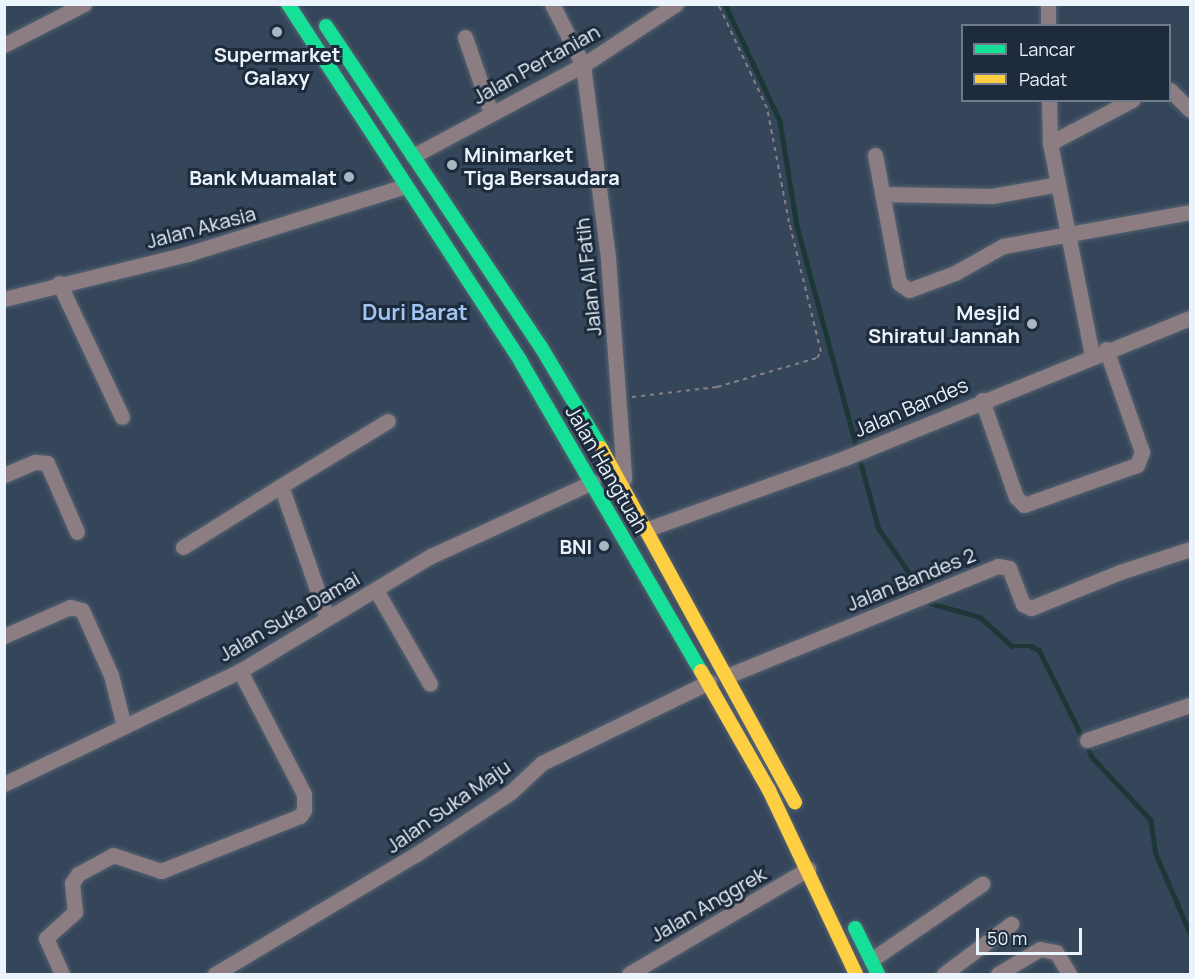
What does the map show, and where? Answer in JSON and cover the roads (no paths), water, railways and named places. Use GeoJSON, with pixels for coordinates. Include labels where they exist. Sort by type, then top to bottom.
{"type":"FeatureCollection","features":[{"type":"Feature","properties":{"kind":"highway","name":"Jalan Hangtuah"},"geometry":{"type":"LineString","coordinates":[[288,4],[521,362],[593,482],[709,682],[808,869],[856,975]]}},
{"type":"Feature","properties":{"kind":"highway","name":"Jalan Hangtuah"},"geometry":{"type":"LineString","coordinates":[[318,14],[541,347],[624,487],[645,530],[773,756],[803,818]]}},
{"type":"Feature","properties":{"kind":"highway"},"geometry":{"type":"LineString","coordinates":[[673,623],[692,613]]}},
{"type":"Feature","properties":{"kind":"highway"},"geometry":{"type":"LineString","coordinates":[[847,911],[878,975]]}},
{"type":"Feature","properties":{"kind":"street"},"geometry":{"type":"LineString","coordinates":[[4,45],[84,4]]}},
{"type":"Feature","properties":{"kind":"street"},"geometry":{"type":"LineString","coordinates":[[552,4],[584,64]]}},
{"type":"Feature","properties":{"kind":"street","name":"Jalan Pertanian"},"geometry":{"type":"LineString","coordinates":[[413,156],[584,64],[676,4]]}},
{"type":"Feature","properties":{"kind":"street"},"geometry":{"type":"LineString","coordinates":[[1048,4],[1048,24]]}},
{"type":"Feature","properties":{"kind":"street"},"geometry":{"type":"LineString","coordinates":[[465,37],[491,113]]}},
{"type":"Feature","properties":{"kind":"street","name":"Jalan Al Fatih"},"geometry":{"type":"LineString","coordinates":[[584,64],[608,258],[620,398],[624,487]]}},
{"type":"Feature","properties":{"kind":"street"},"geometry":{"type":"LineString","coordinates":[[1171,91],[1191,110]]}},
{"type":"Feature","properties":{"kind":"street"},"geometry":{"type":"LineString","coordinates":[[982,400],[1016,497],[1024,505],[1137,465],[1142,452],[1099,352],[1067,231],[1050,143],[1049,102]]}},
{"type":"Feature","properties":{"kind":"street"},"geometry":{"type":"LineString","coordinates":[[1050,143],[1128,102]]}},
{"type":"Feature","properties":{"kind":"street"},"geometry":{"type":"LineString","coordinates":[[875,155],[899,283],[909,290],[955,273],[1003,246],[1067,231],[1191,212]]}},
{"type":"Feature","properties":{"kind":"street"},"geometry":{"type":"LineString","coordinates":[[882,194],[992,196],[1058,184]]}},
{"type":"Feature","properties":{"kind":"street","name":"Jalan Akasia"},"geometry":{"type":"LineString","coordinates":[[4,299],[187,254],[405,186]]}},
{"type":"Feature","properties":{"kind":"street"},"geometry":{"type":"LineString","coordinates":[[59,284],[122,417]]}},
{"type":"Feature","properties":{"kind":"street","name":"Jalan Bandes"},"geometry":{"type":"LineString","coordinates":[[645,530],[845,458],[1099,352],[1191,318]]}},
{"type":"Feature","properties":{"kind":"street"},"geometry":{"type":"LineString","coordinates":[[183,547],[388,421]]}},
{"type":"Feature","properties":{"kind":"street"},"geometry":{"type":"LineString","coordinates":[[4,475],[35,462],[47,463],[77,532]]}},
{"type":"Feature","properties":{"kind":"street","name":"Jalan Suka Damai"},"geometry":{"type":"LineString","coordinates":[[4,784],[240,671],[431,556],[593,482]]}},
{"type":"Feature","properties":{"kind":"street"},"geometry":{"type":"LineString","coordinates":[[281,486],[327,618]]}},
{"type":"Feature","properties":{"kind":"street","name":"Jalan Bandes 2"},"geometry":{"type":"LineString","coordinates":[[727,676],[932,593],[1006,566],[1023,604],[1031,608],[1191,549]]}},
{"type":"Feature","properties":{"kind":"street"},"geometry":{"type":"LineString","coordinates":[[376,590],[430,684]]}},
{"type":"Feature","properties":{"kind":"street"},"geometry":{"type":"LineString","coordinates":[[4,636],[70,607],[82,610],[111,675],[124,726]]}},
{"type":"Feature","properties":{"kind":"street"},"geometry":{"type":"LineString","coordinates":[[62,975],[46,938],[75,912],[72,883],[78,874],[113,855],[161,871],[300,816],[304,810],[304,794],[240,671]]}},
{"type":"Feature","properties":{"kind":"street","name":"Jalan Suka Maju"},"geometry":{"type":"LineString","coordinates":[[215,975],[406,861],[511,792],[542,763],[709,682]]}},
{"type":"Feature","properties":{"kind":"street"},"geometry":{"type":"LineString","coordinates":[[1087,740],[1191,705]]}},
{"type":"Feature","properties":{"kind":"street","name":"Jalan Anggrek"},"geometry":{"type":"LineString","coordinates":[[634,973],[808,869]]}},
{"type":"Feature","properties":{"kind":"street"},"geometry":{"type":"LineString","coordinates":[[871,960],[982,884]]}},
{"type":"Feature","properties":{"kind":"street"},"geometry":{"type":"LineString","coordinates":[[944,975],[1011,924]]}},
{"type":"Feature","properties":{"kind":"street"},"geometry":{"type":"LineString","coordinates":[[998,975],[1040,949],[1056,952],[1069,975]]}},
{"type":"Feature","properties":{"kind":"waterway"},"geometry":{"type":"LineString","coordinates":[[725,4],[780,121],[797,226],[879,529],[930,603],[980,617],[1012,646],[1031,646],[1039,650],[1092,757],[1151,820],[1156,854],[1190,933]]}},
{"type":"Feature","properties":{"kind":"place","name":"Supermarket Galaxy"},"geometry":{"type":"Point","coordinates":[277,32]}},
{"type":"Feature","properties":{"kind":"place","name":"Minimarket Tiga Bersaudara"},"geometry":{"type":"Point","coordinates":[452,165]}},
{"type":"Feature","properties":{"kind":"place","name":"Bank Muamalat"},"geometry":{"type":"Point","coordinates":[349,177]}},
{"type":"Feature","properties":{"kind":"place","name":"Mesjid Shiratul Jannah"},"geometry":{"type":"Point","coordinates":[1032,324]}},
{"type":"Feature","properties":{"kind":"place","name":"BNI"},"geometry":{"type":"Point","coordinates":[604,546]}},
{"type":"Feature","properties":{"kind":"district","name":"Duri Barat"},"geometry":{"type":"Point","coordinates":[415,313]}}]}
